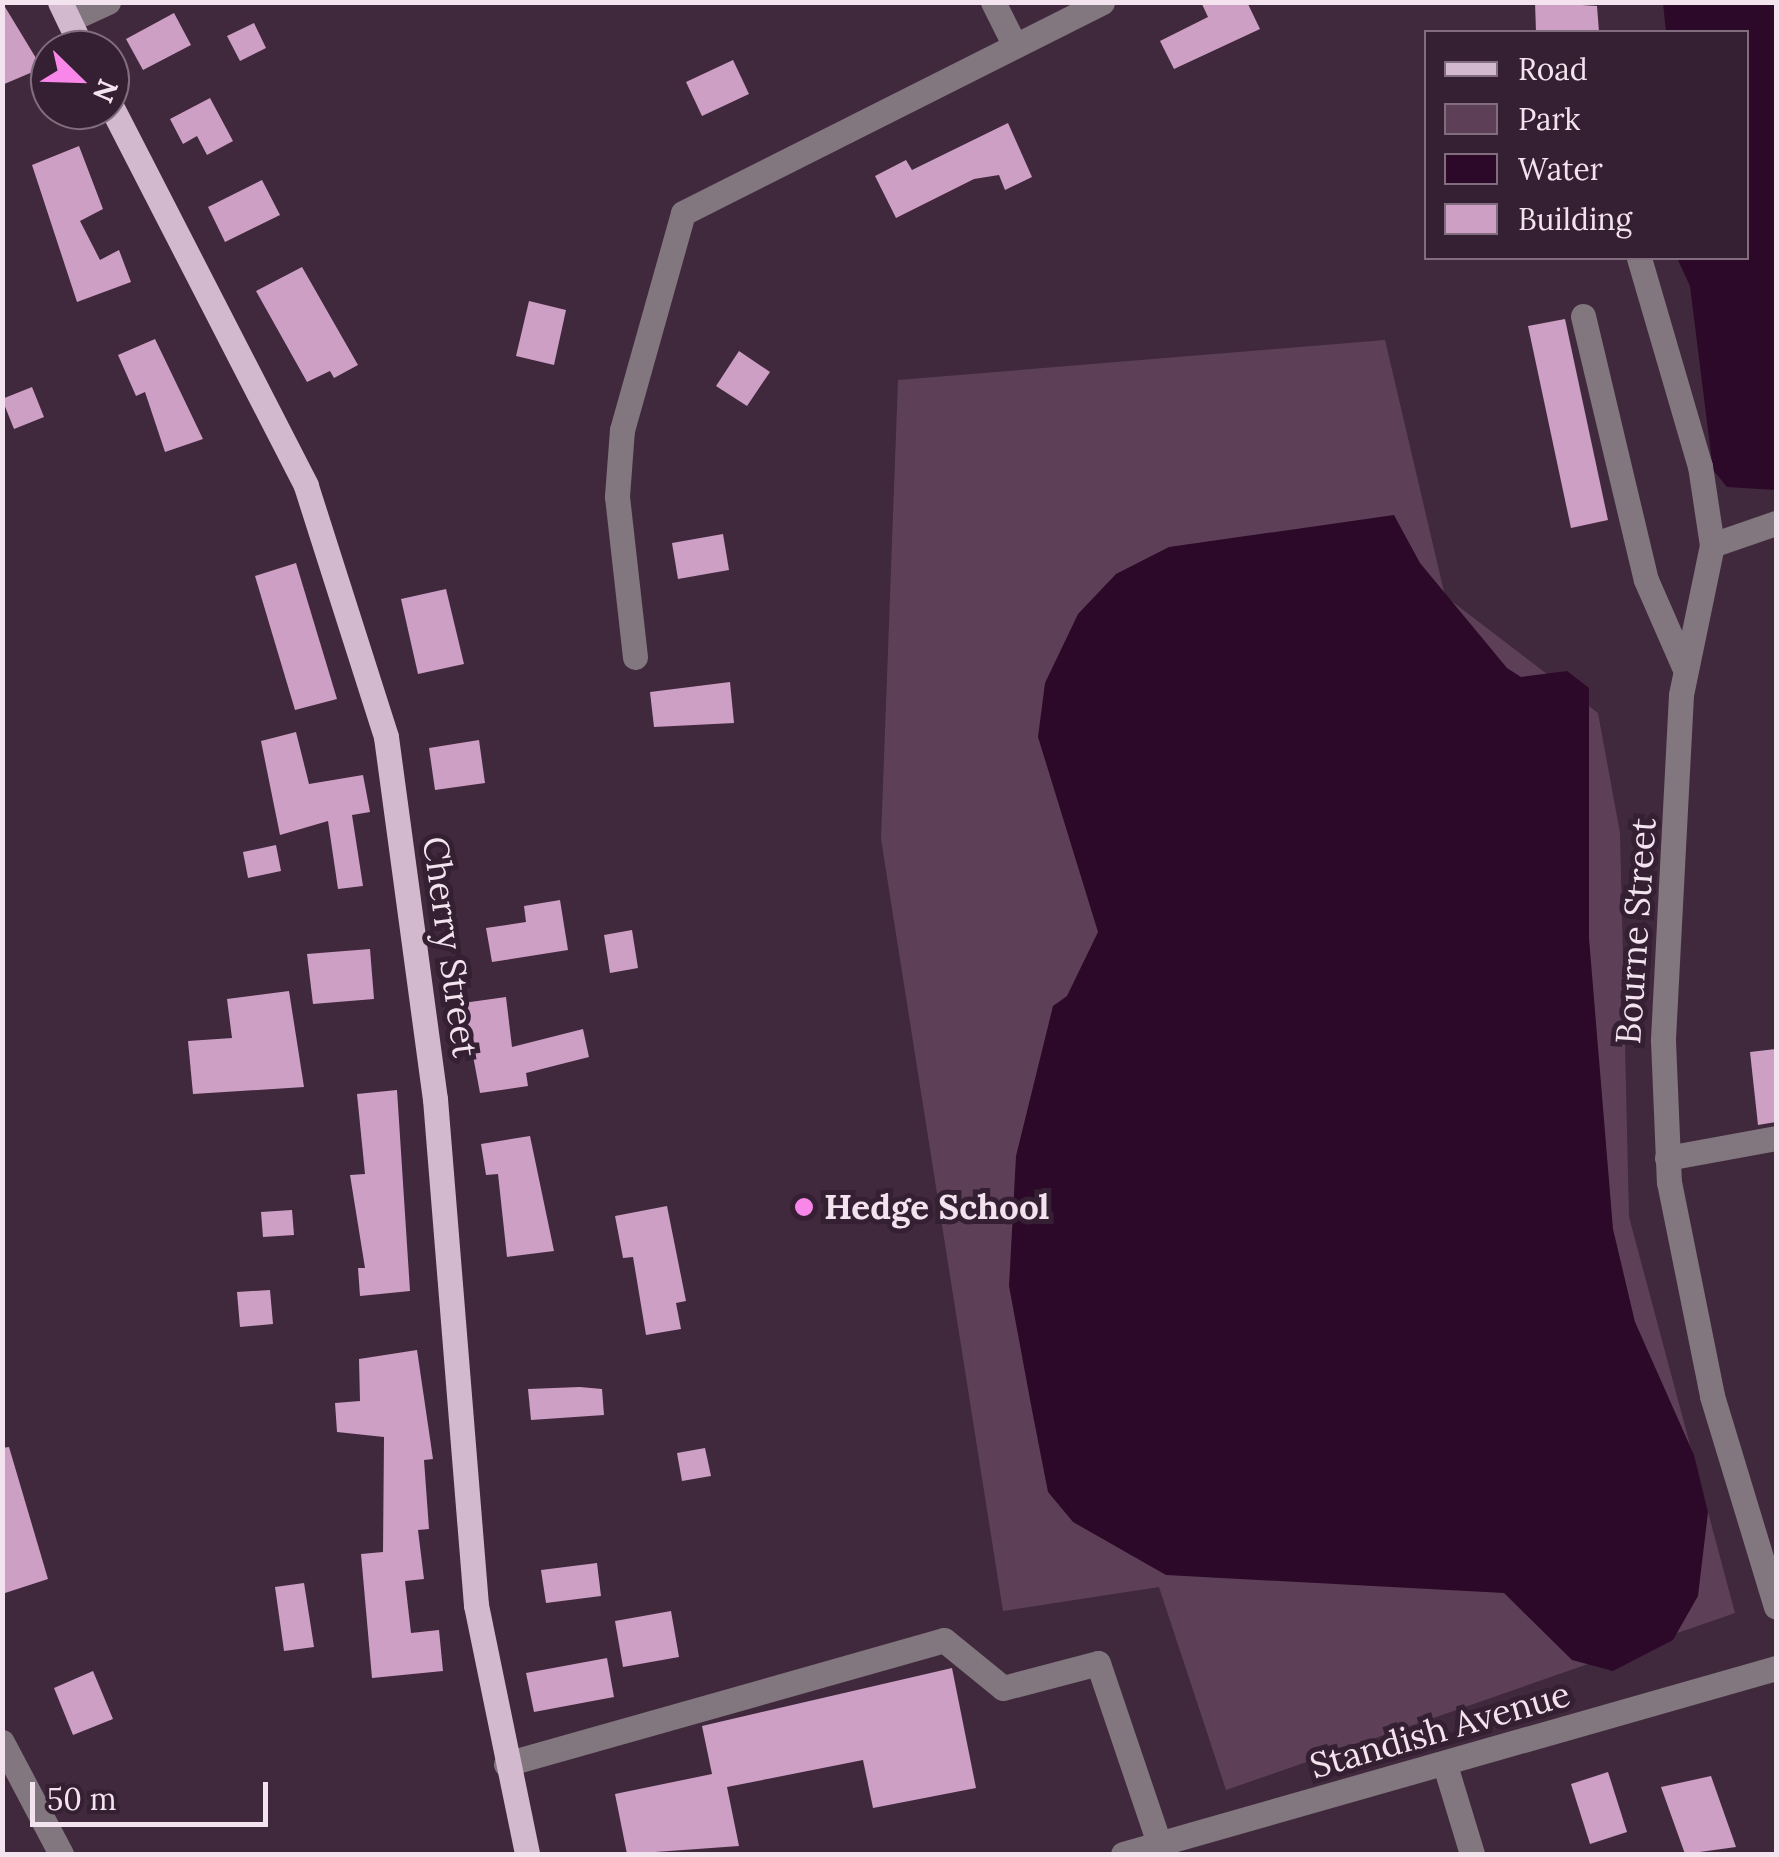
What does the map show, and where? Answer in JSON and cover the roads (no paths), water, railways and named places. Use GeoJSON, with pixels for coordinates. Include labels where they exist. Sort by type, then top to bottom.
{"type":"FeatureCollection","features":[{"type":"Feature","properties":{"kind":"main road","name":"Cherry Street"},"geometry":{"type":"LineString","coordinates":[[123,130],[306,486],[382,718],[435,1099],[476,1604],[526,1854]]}},
{"type":"Feature","properties":{"kind":"street"},"geometry":{"type":"LineString","coordinates":[[64,12],[108,2]]}},
{"type":"Feature","properties":{"kind":"street"},"geometry":{"type":"LineString","coordinates":[[993,2],[1015,46]]}},
{"type":"Feature","properties":{"kind":"street"},"geometry":{"type":"LineString","coordinates":[[635,657],[617,496],[622,430],[654,292],[683,213],[1102,2]]}},
{"type":"Feature","properties":{"kind":"street","name":"Bourne Street"},"geometry":{"type":"LineString","coordinates":[[1640,260],[1700,466],[1712,546],[1684,667],[1663,1041],[1667,1158],[1684,1283],[1776,1607]]}},
{"type":"Feature","properties":{"kind":"street"},"geometry":{"type":"LineString","coordinates":[[1583,316],[1646,580],[1684,667]]}},
{"type":"Feature","properties":{"kind":"street"},"geometry":{"type":"LineString","coordinates":[[1712,546],[1776,523]]}},
{"type":"Feature","properties":{"kind":"street"},"geometry":{"type":"LineString","coordinates":[[1667,1158],[1776,1138]]}},
{"type":"Feature","properties":{"kind":"street"},"geometry":{"type":"LineString","coordinates":[[506,1764],[944,1640],[1003,1688],[1098,1663],[1160,1846]]}},
{"type":"Feature","properties":{"kind":"street","name":"Standish Avenue"},"geometry":{"type":"LineString","coordinates":[[1123,1854],[1776,1668]]}},
{"type":"Feature","properties":{"kind":"street"},"geometry":{"type":"LineString","coordinates":[[2,1742],[60,1854]]}},
{"type":"Feature","properties":{"kind":"street"},"geometry":{"type":"LineString","coordinates":[[1445,1765],[1472,1854]]}},
{"type":"Feature","properties":{"kind":"water"},"geometry":{"type":"Polygon","coordinates":[[[1663,3],[1776,3],[1776,490],[1727,487],[1713,470],[1690,286],[1678,260],[1749,260],[1749,30],[1666,30],[1663,3]]]}},
{"type":"Feature","properties":{"kind":"water"},"geometry":{"type":"Polygon","coordinates":[[[1394,515],[1420,563],[1507,668],[1521,677],[1567,671],[1589,688],[1589,938],[1613,1229],[1635,1322],[1694,1455],[1708,1512],[1698,1596],[1673,1640],[1613,1671],[1572,1660],[1504,1593],[1166,1575],[1073,1522],[1048,1492],[1031,1405],[1009,1286],[1016,1156],[1053,1006],[1067,996],[1098,932],[1038,737],[1045,683],[1078,614],[1116,574],[1169,547],[1394,515]]]}},
{"type":"Feature","properties":{"kind":"place","name":"Hedge School"},"geometry":{"type":"Point","coordinates":[804,1207]}}]}
